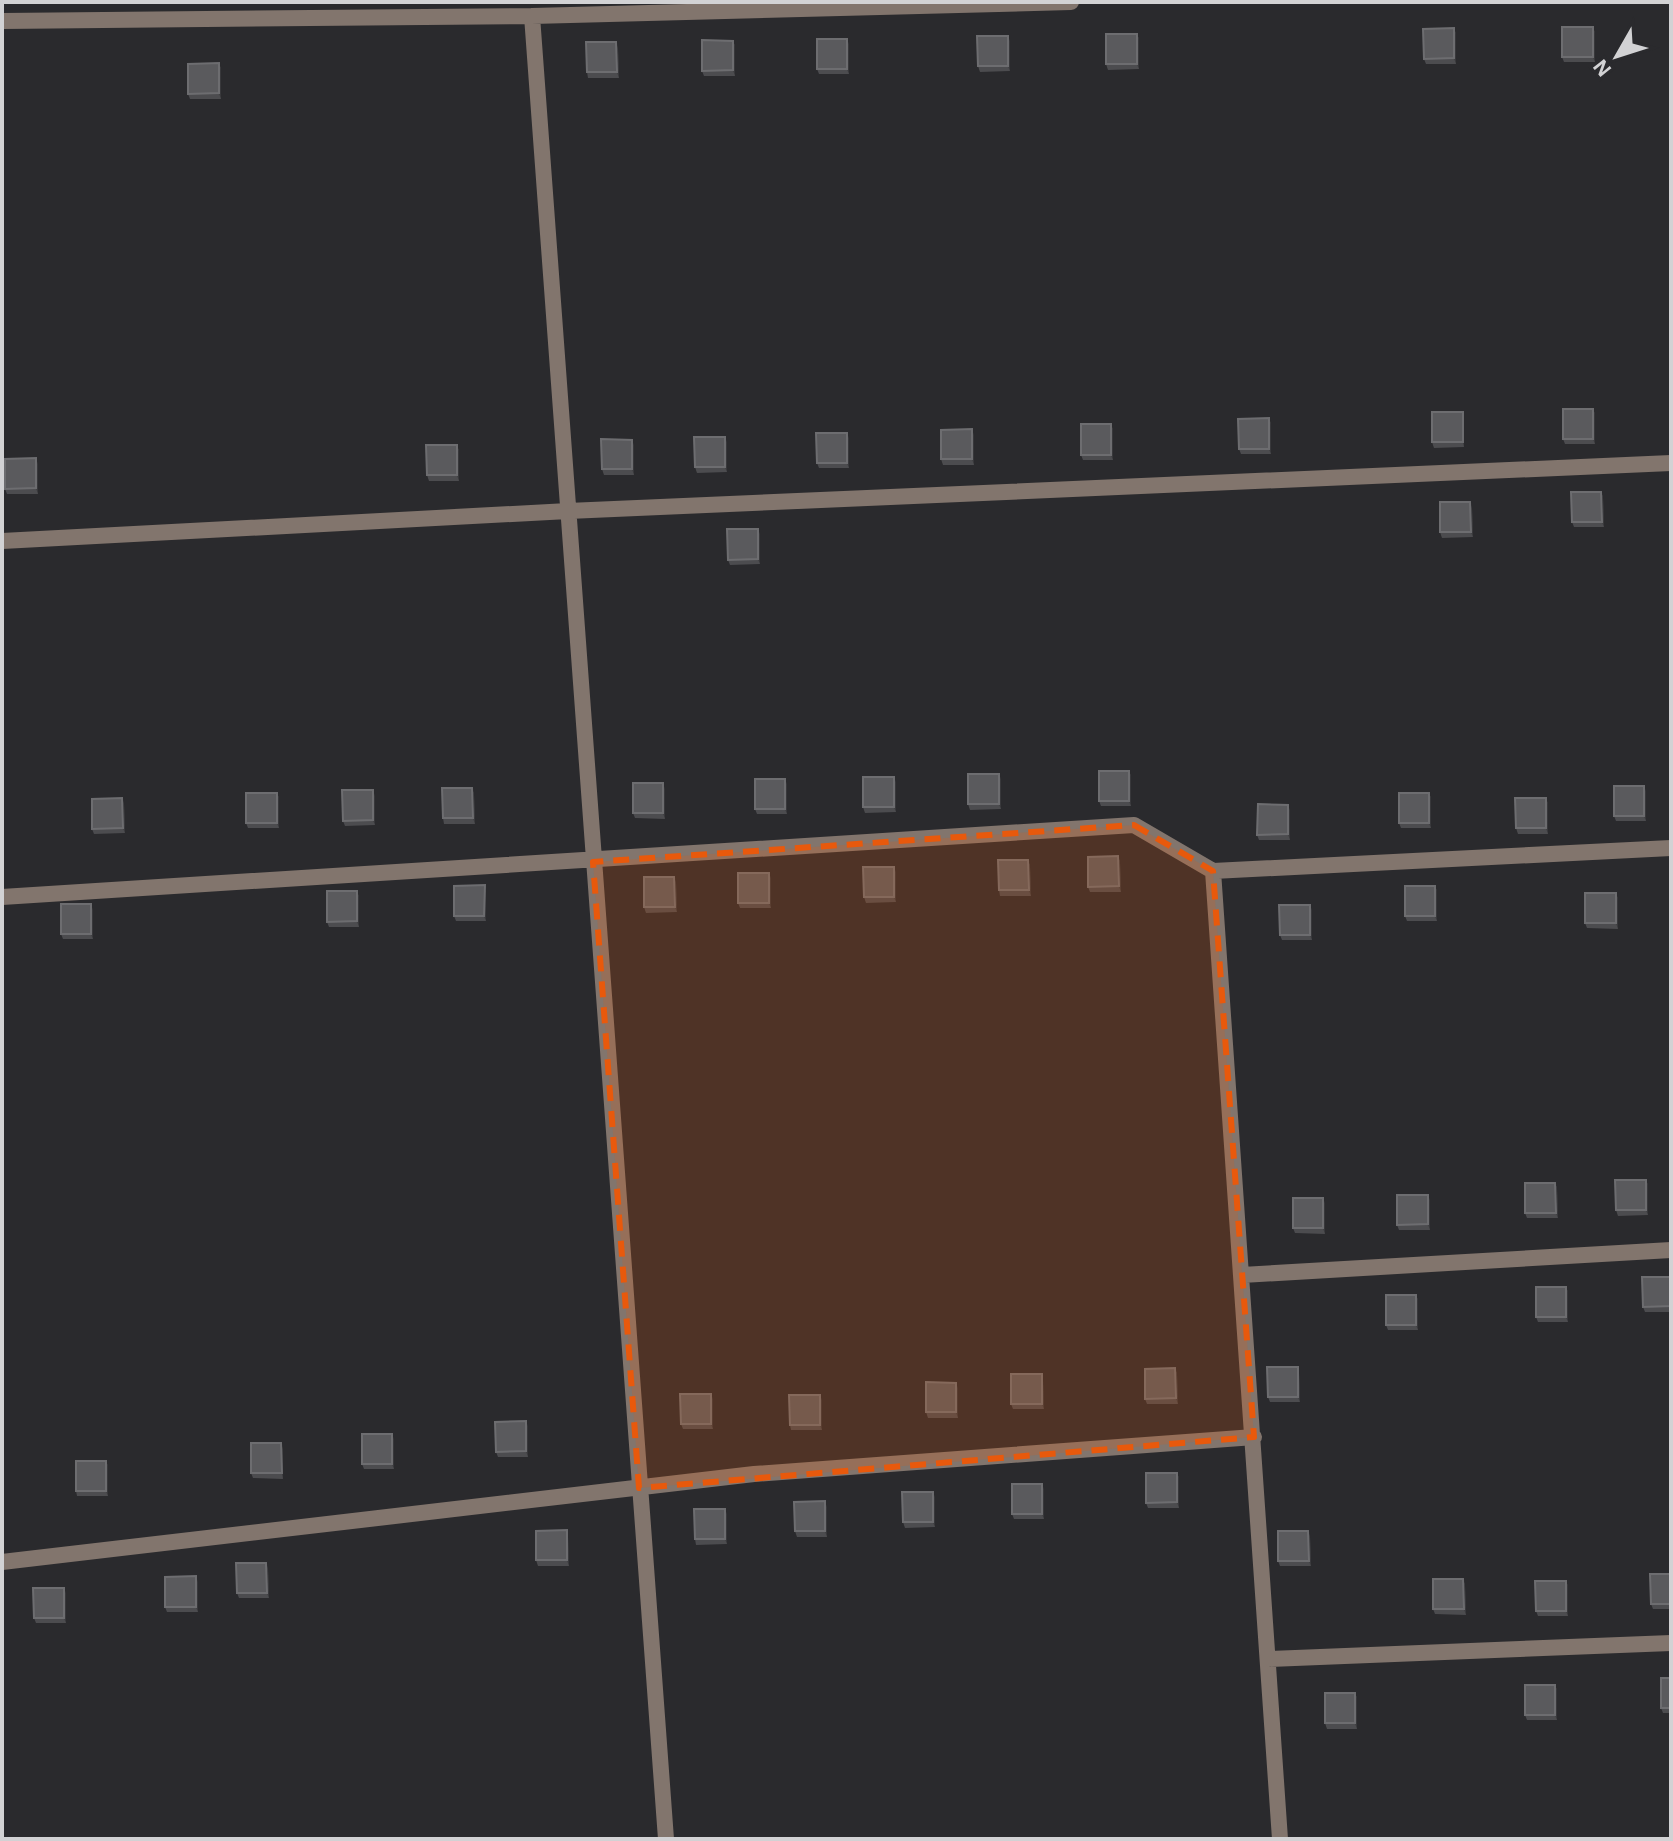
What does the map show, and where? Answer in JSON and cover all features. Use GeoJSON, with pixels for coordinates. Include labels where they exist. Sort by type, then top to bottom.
{"type":"FeatureCollection","features":[{"type":"Feature","properties":{"kind":"street"},"geometry":{"type":"LineString","coordinates":[[2,21],[532,16],[1071,2]]}},
{"type":"Feature","properties":{"kind":"street"},"geometry":{"type":"LineString","coordinates":[[532,16],[666,1839]]}},
{"type":"Feature","properties":{"kind":"street"},"geometry":{"type":"LineString","coordinates":[[2,541],[568,511],[1671,463]]}},
{"type":"Feature","properties":{"kind":"street"},"geometry":{"type":"LineString","coordinates":[[2,897],[593,862],[1134,825],[1213,871],[1671,848]]}},
{"type":"Feature","properties":{"kind":"street"},"geometry":{"type":"LineString","coordinates":[[1213,871],[1280,1839]]}},
{"type":"Feature","properties":{"kind":"street"},"geometry":{"type":"LineString","coordinates":[[1242,1275],[1671,1250]]}},
{"type":"Feature","properties":{"kind":"street"},"geometry":{"type":"LineString","coordinates":[[2,1562],[754,1474],[1254,1437]]}},
{"type":"Feature","properties":{"kind":"street"},"geometry":{"type":"LineString","coordinates":[[1268,1659],[1671,1643]]}},
{"type":"Feature","properties":{"kind":"highlighted area"},"geometry":{"type":"Polygon","coordinates":[[[1134,825],[1213,871],[1254,1437],[639,1488],[593,862],[1134,825]]]}},
{"type":"Feature","properties":{"kind":"building"},"geometry":{"type":"Polygon","coordinates":[[[1562,27],[1593,27],[1593,57],[1562,57],[1562,27]]]}},
{"type":"Feature","properties":{"kind":"building"},"geometry":{"type":"Polygon","coordinates":[[[1454,28],[1454,58],[1424,59],[1423,29],[1454,28]]]}},
{"type":"Feature","properties":{"kind":"building"},"geometry":{"type":"Polygon","coordinates":[[[1106,34],[1137,34],[1137,64],[1106,64],[1106,34]]]}},
{"type":"Feature","properties":{"kind":"building"},"geometry":{"type":"Polygon","coordinates":[[[977,36],[1008,36],[1008,66],[978,66],[977,36]]]}},
{"type":"Feature","properties":{"kind":"building"},"geometry":{"type":"Polygon","coordinates":[[[817,39],[847,39],[847,69],[817,69],[817,39]]]}},
{"type":"Feature","properties":{"kind":"building"},"geometry":{"type":"Polygon","coordinates":[[[702,40],[733,41],[733,70],[702,71],[702,40]]]}},
{"type":"Feature","properties":{"kind":"building"},"geometry":{"type":"Polygon","coordinates":[[[586,42],[616,42],[617,72],[587,72],[586,42]]]}},
{"type":"Feature","properties":{"kind":"building"},"geometry":{"type":"Polygon","coordinates":[[[219,63],[219,93],[188,94],[188,64],[219,63]]]}},
{"type":"Feature","properties":{"kind":"building"},"geometry":{"type":"Polygon","coordinates":[[[1563,409],[1593,409],[1593,439],[1563,439],[1563,409]]]}},
{"type":"Feature","properties":{"kind":"building"},"geometry":{"type":"Polygon","coordinates":[[[1432,412],[1463,412],[1463,442],[1432,442],[1432,412]]]}},
{"type":"Feature","properties":{"kind":"building"},"geometry":{"type":"Polygon","coordinates":[[[1269,418],[1269,449],[1239,449],[1238,419],[1269,418]]]}},
{"type":"Feature","properties":{"kind":"building"},"geometry":{"type":"Polygon","coordinates":[[[1081,424],[1111,424],[1111,455],[1081,455],[1081,424]]]}},
{"type":"Feature","properties":{"kind":"building"},"geometry":{"type":"Polygon","coordinates":[[[972,429],[972,459],[941,459],[941,430],[972,429]]]}},
{"type":"Feature","properties":{"kind":"building"},"geometry":{"type":"Polygon","coordinates":[[[816,433],[847,433],[847,463],[817,463],[816,433]]]}},
{"type":"Feature","properties":{"kind":"building"},"geometry":{"type":"Polygon","coordinates":[[[694,437],[725,437],[725,467],[695,467],[694,437]]]}},
{"type":"Feature","properties":{"kind":"building"},"geometry":{"type":"Polygon","coordinates":[[[601,439],[632,440],[632,469],[602,469],[601,439]]]}},
{"type":"Feature","properties":{"kind":"building"},"geometry":{"type":"Polygon","coordinates":[[[426,445],[457,445],[457,475],[427,475],[426,445]]]}},
{"type":"Feature","properties":{"kind":"building"},"geometry":{"type":"Polygon","coordinates":[[[36,458],[36,488],[5,489],[5,459],[36,458]]]}},
{"type":"Feature","properties":{"kind":"building"},"geometry":{"type":"Polygon","coordinates":[[[1571,492],[1601,492],[1602,522],[1572,522],[1571,492]]]}},
{"type":"Feature","properties":{"kind":"building"},"geometry":{"type":"Polygon","coordinates":[[[1440,502],[1470,502],[1471,532],[1440,532],[1440,502]]]}},
{"type":"Feature","properties":{"kind":"building"},"geometry":{"type":"Polygon","coordinates":[[[727,529],[758,529],[758,559],[728,560],[727,529]]]}},
{"type":"Feature","properties":{"kind":"building"},"geometry":{"type":"Polygon","coordinates":[[[1099,771],[1129,771],[1129,801],[1099,801],[1099,771]]]}},
{"type":"Feature","properties":{"kind":"building"},"geometry":{"type":"Polygon","coordinates":[[[968,774],[999,774],[999,804],[968,804],[968,774]]]}},
{"type":"Feature","properties":{"kind":"building"},"geometry":{"type":"Polygon","coordinates":[[[863,777],[894,777],[894,807],[863,807],[863,777]]]}},
{"type":"Feature","properties":{"kind":"building"},"geometry":{"type":"Polygon","coordinates":[[[755,779],[785,779],[785,809],[755,809],[755,779]]]}},
{"type":"Feature","properties":{"kind":"building"},"geometry":{"type":"Polygon","coordinates":[[[633,783],[663,783],[663,813],[633,813],[633,783]]]}},
{"type":"Feature","properties":{"kind":"building"},"geometry":{"type":"Polygon","coordinates":[[[1614,786],[1644,786],[1644,816],[1614,816],[1614,786]]]}},
{"type":"Feature","properties":{"kind":"building"},"geometry":{"type":"Polygon","coordinates":[[[442,788],[472,788],[473,818],[443,818],[442,788]]]}},
{"type":"Feature","properties":{"kind":"building"},"geometry":{"type":"Polygon","coordinates":[[[342,790],[373,790],[373,820],[343,821],[342,790]]]}},
{"type":"Feature","properties":{"kind":"building"},"geometry":{"type":"Polygon","coordinates":[[[246,793],[277,793],[277,823],[246,823],[246,793]]]}},
{"type":"Feature","properties":{"kind":"building"},"geometry":{"type":"Polygon","coordinates":[[[1399,793],[1429,793],[1429,823],[1399,823],[1399,793]]]}},
{"type":"Feature","properties":{"kind":"building"},"geometry":{"type":"Polygon","coordinates":[[[122,798],[123,828],[92,829],[92,799],[122,798]]]}},
{"type":"Feature","properties":{"kind":"building"},"geometry":{"type":"Polygon","coordinates":[[[1515,798],[1546,798],[1546,828],[1516,828],[1515,798]]]}},
{"type":"Feature","properties":{"kind":"building"},"geometry":{"type":"Polygon","coordinates":[[[1258,804],[1288,805],[1288,834],[1257,835],[1258,804]]]}},
{"type":"Feature","properties":{"kind":"building"},"geometry":{"type":"Polygon","coordinates":[[[1118,856],[1119,886],[1088,887],[1088,857],[1118,856]]]}},
{"type":"Feature","properties":{"kind":"building"},"geometry":{"type":"Polygon","coordinates":[[[998,860],[1028,860],[1029,890],[999,890],[998,860]]]}},
{"type":"Feature","properties":{"kind":"building"},"geometry":{"type":"Polygon","coordinates":[[[863,867],[894,867],[894,897],[864,897],[863,867]]]}},
{"type":"Feature","properties":{"kind":"building"},"geometry":{"type":"Polygon","coordinates":[[[738,873],[769,873],[769,903],[738,903],[738,873]]]}},
{"type":"Feature","properties":{"kind":"building"},"geometry":{"type":"Polygon","coordinates":[[[644,877],[674,877],[675,907],[644,907],[644,877]]]}},
{"type":"Feature","properties":{"kind":"building"},"geometry":{"type":"Polygon","coordinates":[[[485,885],[484,916],[454,916],[454,886],[485,885]]]}},
{"type":"Feature","properties":{"kind":"building"},"geometry":{"type":"Polygon","coordinates":[[[1405,886],[1435,886],[1435,916],[1405,916],[1405,886]]]}},
{"type":"Feature","properties":{"kind":"building"},"geometry":{"type":"Polygon","coordinates":[[[327,891],[357,891],[357,921],[327,922],[327,891]]]}},
{"type":"Feature","properties":{"kind":"building"},"geometry":{"type":"Polygon","coordinates":[[[1585,893],[1616,893],[1616,923],[1585,923],[1585,893]]]}},
{"type":"Feature","properties":{"kind":"building"},"geometry":{"type":"Polygon","coordinates":[[[61,904],[91,904],[91,934],[61,934],[61,904]]]}},
{"type":"Feature","properties":{"kind":"building"},"geometry":{"type":"Polygon","coordinates":[[[1279,905],[1310,905],[1310,935],[1280,935],[1279,905]]]}},
{"type":"Feature","properties":{"kind":"building"},"geometry":{"type":"Polygon","coordinates":[[[1615,1180],[1646,1180],[1646,1210],[1616,1210],[1615,1180]]]}},
{"type":"Feature","properties":{"kind":"building"},"geometry":{"type":"Polygon","coordinates":[[[1525,1183],[1555,1183],[1556,1213],[1525,1213],[1525,1183]]]}},
{"type":"Feature","properties":{"kind":"building"},"geometry":{"type":"Polygon","coordinates":[[[1397,1195],[1428,1195],[1428,1224],[1397,1225],[1397,1195]]]}},
{"type":"Feature","properties":{"kind":"building"},"geometry":{"type":"Polygon","coordinates":[[[1293,1198],[1323,1198],[1323,1228],[1293,1228],[1293,1198]]]}},
{"type":"Feature","properties":{"kind":"building"},"geometry":{"type":"Polygon","coordinates":[[[1642,1277],[1671,1277],[1671,1306],[1643,1307],[1642,1277]]]}},
{"type":"Feature","properties":{"kind":"building"},"geometry":{"type":"Polygon","coordinates":[[[1536,1287],[1566,1287],[1566,1317],[1536,1317],[1536,1287]]]}},
{"type":"Feature","properties":{"kind":"building"},"geometry":{"type":"Polygon","coordinates":[[[1386,1295],[1416,1295],[1416,1325],[1386,1325],[1386,1295]]]}},
{"type":"Feature","properties":{"kind":"building"},"geometry":{"type":"Polygon","coordinates":[[[1267,1367],[1298,1367],[1298,1397],[1268,1397],[1267,1367]]]}},
{"type":"Feature","properties":{"kind":"building"},"geometry":{"type":"Polygon","coordinates":[[[1175,1368],[1176,1398],[1145,1399],[1145,1369],[1175,1368]]]}},
{"type":"Feature","properties":{"kind":"building"},"geometry":{"type":"Polygon","coordinates":[[[1011,1374],[1042,1374],[1042,1404],[1011,1404],[1011,1374]]]}},
{"type":"Feature","properties":{"kind":"building"},"geometry":{"type":"Polygon","coordinates":[[[926,1382],[956,1383],[956,1412],[926,1412],[926,1382]]]}},
{"type":"Feature","properties":{"kind":"building"},"geometry":{"type":"Polygon","coordinates":[[[680,1394],[711,1394],[711,1424],[681,1424],[680,1394]]]}},
{"type":"Feature","properties":{"kind":"building"},"geometry":{"type":"Polygon","coordinates":[[[789,1395],[820,1395],[820,1425],[790,1425],[789,1395]]]}},
{"type":"Feature","properties":{"kind":"building"},"geometry":{"type":"Polygon","coordinates":[[[526,1421],[526,1451],[496,1452],[495,1422],[526,1421]]]}},
{"type":"Feature","properties":{"kind":"building"},"geometry":{"type":"Polygon","coordinates":[[[362,1434],[392,1434],[392,1464],[362,1464],[362,1434]]]}},
{"type":"Feature","properties":{"kind":"building"},"geometry":{"type":"Polygon","coordinates":[[[251,1443],[281,1443],[282,1473],[251,1473],[251,1443]]]}},
{"type":"Feature","properties":{"kind":"building"},"geometry":{"type":"Polygon","coordinates":[[[76,1461],[106,1461],[106,1491],[76,1491],[76,1461]]]}},
{"type":"Feature","properties":{"kind":"building"},"geometry":{"type":"Polygon","coordinates":[[[1146,1473],[1177,1473],[1177,1502],[1146,1503],[1146,1473]]]}},
{"type":"Feature","properties":{"kind":"building"},"geometry":{"type":"Polygon","coordinates":[[[1012,1484],[1042,1484],[1042,1514],[1012,1514],[1012,1484]]]}},
{"type":"Feature","properties":{"kind":"building"},"geometry":{"type":"Polygon","coordinates":[[[902,1492],[933,1492],[933,1522],[903,1522],[902,1492]]]}},
{"type":"Feature","properties":{"kind":"building"},"geometry":{"type":"Polygon","coordinates":[[[825,1501],[825,1531],[795,1531],[794,1502],[825,1501]]]}},
{"type":"Feature","properties":{"kind":"building"},"geometry":{"type":"Polygon","coordinates":[[[694,1509],[725,1509],[725,1539],[695,1539],[694,1509]]]}},
{"type":"Feature","properties":{"kind":"building"},"geometry":{"type":"Polygon","coordinates":[[[567,1530],[567,1560],[536,1560],[536,1531],[567,1530]]]}},
{"type":"Feature","properties":{"kind":"building"},"geometry":{"type":"Polygon","coordinates":[[[1278,1531],[1308,1531],[1309,1561],[1278,1561],[1278,1531]]]}},
{"type":"Feature","properties":{"kind":"building"},"geometry":{"type":"Polygon","coordinates":[[[236,1563],[266,1563],[267,1593],[237,1593],[236,1563]]]}},
{"type":"Feature","properties":{"kind":"building"},"geometry":{"type":"Polygon","coordinates":[[[1650,1574],[1671,1574],[1671,1604],[1651,1604],[1650,1574]]]}},
{"type":"Feature","properties":{"kind":"building"},"geometry":{"type":"Polygon","coordinates":[[[196,1576],[196,1607],[165,1607],[165,1577],[196,1576]]]}},
{"type":"Feature","properties":{"kind":"building"},"geometry":{"type":"Polygon","coordinates":[[[1433,1579],[1463,1579],[1464,1609],[1433,1609],[1433,1579]]]}},
{"type":"Feature","properties":{"kind":"building"},"geometry":{"type":"Polygon","coordinates":[[[1535,1581],[1566,1581],[1566,1611],[1536,1611],[1535,1581]]]}},
{"type":"Feature","properties":{"kind":"building"},"geometry":{"type":"Polygon","coordinates":[[[33,1588],[64,1588],[64,1618],[34,1618],[33,1588]]]}},
{"type":"Feature","properties":{"kind":"building"},"geometry":{"type":"Polygon","coordinates":[[[1661,1678],[1671,1678],[1671,1708],[1661,1708],[1661,1678]]]}},
{"type":"Feature","properties":{"kind":"building"},"geometry":{"type":"Polygon","coordinates":[[[1525,1685],[1555,1685],[1555,1715],[1525,1715],[1525,1685]]]}},
{"type":"Feature","properties":{"kind":"building"},"geometry":{"type":"Polygon","coordinates":[[[1325,1693],[1355,1693],[1355,1723],[1325,1723],[1325,1693]]]}}]}
